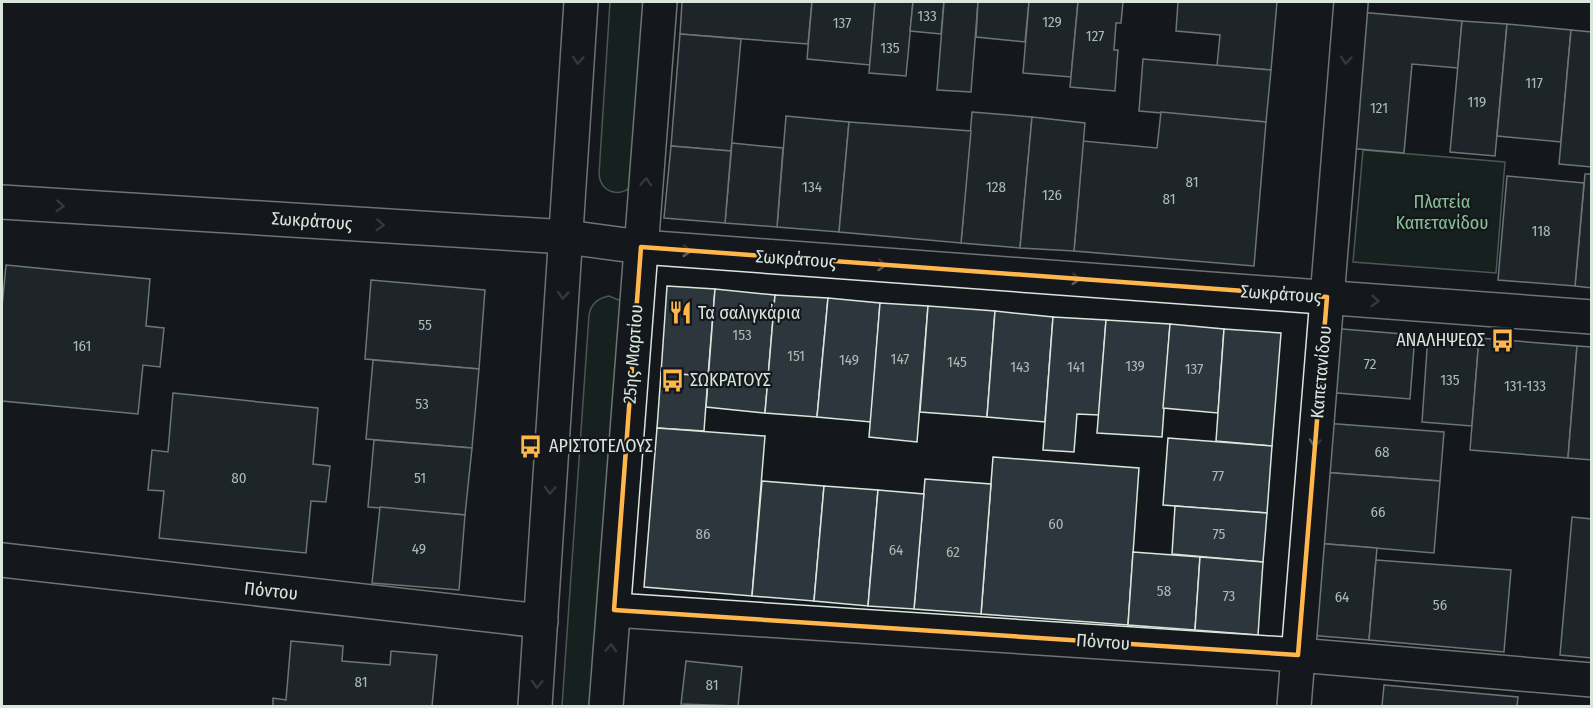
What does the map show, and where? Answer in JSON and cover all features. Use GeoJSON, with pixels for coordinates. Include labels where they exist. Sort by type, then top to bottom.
{"type":"FeatureCollection","features":[{"type":"Feature","properties":{"kind":"street"},"geometry":{"type":"LineString","coordinates":[[535,706],[582,2]]}},
{"type":"Feature","properties":{"kind":"street","name":"25ης Μαρτίου"},"geometry":{"type":"LineString","coordinates":[[606,706],[660,2]]}},
{"type":"Feature","properties":{"kind":"street","name":"Καπετανίδου"},"geometry":{"type":"LineString","coordinates":[[1294,706],[1350,2]]}},
{"type":"Feature","properties":{"kind":"street","name":"Σωκράτους"},"geometry":{"type":"LineString","coordinates":[[2,202],[567,237],[641,247],[1592,317]]}},
{"type":"Feature","properties":{"kind":"street","name":"Πόντου"},"geometry":{"type":"LineString","coordinates":[[2,561],[541,621]]}},
{"type":"Feature","properties":{"kind":"street","name":"Πόντου"},"geometry":{"type":"LineString","coordinates":[[614,610],[1298,655],[1592,680]]}},
{"type":"Feature","properties":{"kind":"highlighted area"},"geometry":{"type":"Polygon","coordinates":[[[641,247],[1327,297],[1298,655],[614,610],[641,247]]]}},
{"type":"Feature","properties":{"kind":"green space"},"geometry":{"type":"Polygon","coordinates":[[[610,2],[648,2],[634,184],[618,192],[612,192],[603,186],[599,174],[610,2]]]}},
{"type":"Feature","properties":{"kind":"green space","name":"Πλατεία Καπετανίδου"},"geometry":{"type":"Polygon","coordinates":[[[1363,150],[1505,162],[1496,273],[1353,262],[1363,150]]]}},
{"type":"Feature","properties":{"kind":"green space"},"geometry":{"type":"Polygon","coordinates":[[[609,296],[621,301],[600,706],[562,706],[589,315],[591,307],[596,302],[609,296]]]}},
{"type":"Feature","properties":{"kind":"building"},"geometry":{"type":"Polygon","coordinates":[[[682,2],[812,2],[808,44],[680,34],[682,2]]]}},
{"type":"Feature","properties":{"kind":"building"},"geometry":{"type":"Polygon","coordinates":[[[812,2],[875,2],[870,65],[807,59],[812,2]]]}},
{"type":"Feature","properties":{"kind":"building"},"geometry":{"type":"Polygon","coordinates":[[[875,2],[913,2],[906,76],[869,73],[875,2]]]}},
{"type":"Feature","properties":{"kind":"building"},"geometry":{"type":"Polygon","coordinates":[[[913,2],[944,2],[941,34],[910,31],[913,2]]]}},
{"type":"Feature","properties":{"kind":"building"},"geometry":{"type":"Polygon","coordinates":[[[944,2],[978,2],[971,92],[937,90],[944,2]]]}},
{"type":"Feature","properties":{"kind":"building"},"geometry":{"type":"Polygon","coordinates":[[[978,2],[1029,2],[1025,42],[976,37],[978,2]]]}},
{"type":"Feature","properties":{"kind":"building"},"geometry":{"type":"Polygon","coordinates":[[[1029,2],[1078,2],[1071,77],[1023,73],[1029,2]]]}},
{"type":"Feature","properties":{"kind":"building"},"geometry":{"type":"Polygon","coordinates":[[[1078,2],[1123,2],[1121,23],[1116,23],[1114,50],[1118,50],[1115,91],[1070,87],[1078,2]]]}},
{"type":"Feature","properties":{"kind":"building"},"geometry":{"type":"Polygon","coordinates":[[[1178,2],[1277,2],[1271,70],[1217,66],[1220,35],[1176,31],[1178,2]]]}},
{"type":"Feature","properties":{"kind":"building"},"geometry":{"type":"Polygon","coordinates":[[[1359,12],[1462,21],[1458,68],[1412,64],[1404,153],[1347,148],[1359,12]]]}},
{"type":"Feature","properties":{"kind":"building"},"geometry":{"type":"Polygon","coordinates":[[[1462,21],[1507,24],[1495,156],[1450,152],[1462,21]]]}},
{"type":"Feature","properties":{"kind":"building"},"geometry":{"type":"Polygon","coordinates":[[[1507,24],[1571,30],[1561,142],[1497,136],[1507,24]]]}},
{"type":"Feature","properties":{"kind":"building"},"geometry":{"type":"Polygon","coordinates":[[[1571,30],[1592,32],[1592,167],[1559,164],[1571,30]]]}},
{"type":"Feature","properties":{"kind":"building"},"geometry":{"type":"Polygon","coordinates":[[[680,34],[741,39],[731,151],[671,146],[680,34]]]}},
{"type":"Feature","properties":{"kind":"building"},"geometry":{"type":"Polygon","coordinates":[[[1143,59],[1271,70],[1266,122],[1139,111],[1143,59]]]}},
{"type":"Feature","properties":{"kind":"building"},"geometry":{"type":"Polygon","coordinates":[[[972,112],[1032,117],[1020,248],[961,243],[972,112]]]}},
{"type":"Feature","properties":{"kind":"building"},"geometry":{"type":"Polygon","coordinates":[[[1161,112],[1266,122],[1254,266],[1074,251],[1083,141],[1157,148],[1161,112]]]}},
{"type":"Feature","properties":{"kind":"building"},"geometry":{"type":"Polygon","coordinates":[[[786,116],[849,122],[839,232],[777,227],[786,116]]]}},
{"type":"Feature","properties":{"kind":"building"},"geometry":{"type":"Polygon","coordinates":[[[1032,117],[1085,123],[1074,251],[1020,248],[1032,117]]]}},
{"type":"Feature","properties":{"kind":"building"},"geometry":{"type":"Polygon","coordinates":[[[849,122],[971,131],[961,243],[839,232],[849,122]]]}},
{"type":"Feature","properties":{"kind":"building"},"geometry":{"type":"Polygon","coordinates":[[[732,143],[783,148],[777,227],[725,223],[732,143]]]}},
{"type":"Feature","properties":{"kind":"building"},"geometry":{"type":"Polygon","coordinates":[[[671,146],[731,151],[725,223],[664,218],[671,146]]]}},
{"type":"Feature","properties":{"kind":"building"},"geometry":{"type":"Polygon","coordinates":[[[1585,174],[1592,174],[1592,288],[1575,286],[1585,174]]]}},
{"type":"Feature","properties":{"kind":"building"},"geometry":{"type":"Polygon","coordinates":[[[1507,176],[1584,183],[1575,286],[1498,280],[1507,176]]]}},
{"type":"Feature","properties":{"kind":"building"},"geometry":{"type":"Polygon","coordinates":[[[6,265],[150,279],[146,326],[164,328],[160,367],[143,365],[138,414],[2,401],[2,307],[6,265]]]}},
{"type":"Feature","properties":{"kind":"building"},"geometry":{"type":"Polygon","coordinates":[[[371,280],[485,290],[479,369],[365,359],[371,280]]]}},
{"type":"Feature","properties":{"kind":"building"},"geometry":{"type":"Polygon","coordinates":[[[667,286],[715,289],[708,376],[661,373],[667,286]]]}},
{"type":"Feature","properties":{"kind":"building"},"geometry":{"type":"Polygon","coordinates":[[[715,289],[775,295],[765,413],[706,407],[715,289]]]}},
{"type":"Feature","properties":{"kind":"building"},"geometry":{"type":"Polygon","coordinates":[[[775,295],[828,298],[817,417],[765,413],[775,295]]]}},
{"type":"Feature","properties":{"kind":"building"},"geometry":{"type":"Polygon","coordinates":[[[828,298],[880,303],[871,422],[817,417],[828,298]]]}},
{"type":"Feature","properties":{"kind":"building"},"geometry":{"type":"Polygon","coordinates":[[[880,303],[928,306],[917,442],[869,437],[880,303]]]}},
{"type":"Feature","properties":{"kind":"building"},"geometry":{"type":"Polygon","coordinates":[[[928,306],[995,311],[987,417],[920,412],[928,306]]]}},
{"type":"Feature","properties":{"kind":"building"},"geometry":{"type":"Polygon","coordinates":[[[995,311],[1053,317],[1045,422],[987,417],[995,311]]]}},
{"type":"Feature","properties":{"kind":"building"},"geometry":{"type":"Polygon","coordinates":[[[1053,317],[1106,320],[1099,415],[1077,414],[1074,452],[1043,450],[1053,317]]]}},
{"type":"Feature","properties":{"kind":"building"},"geometry":{"type":"Polygon","coordinates":[[[1106,320],[1170,324],[1162,437],[1097,433],[1106,320]]]}},
{"type":"Feature","properties":{"kind":"building"},"geometry":{"type":"Polygon","coordinates":[[[1170,324],[1224,329],[1218,413],[1163,408],[1170,324]]]}},
{"type":"Feature","properties":{"kind":"building"},"geometry":{"type":"Polygon","coordinates":[[[1330,328],[1415,335],[1410,399],[1325,392],[1330,328]]]}},
{"type":"Feature","properties":{"kind":"building"},"geometry":{"type":"Polygon","coordinates":[[[1224,329],[1281,333],[1272,446],[1216,441],[1224,329]]]}},
{"type":"Feature","properties":{"kind":"building"},"geometry":{"type":"Polygon","coordinates":[[[1428,335],[1479,338],[1472,426],[1422,422],[1428,335]]]}},
{"type":"Feature","properties":{"kind":"building"},"geometry":{"type":"Polygon","coordinates":[[[1479,338],[1577,346],[1568,458],[1470,450],[1479,338]]]}},
{"type":"Feature","properties":{"kind":"building"},"geometry":{"type":"Polygon","coordinates":[[[1577,346],[1592,347],[1592,460],[1568,458],[1577,346]]]}},
{"type":"Feature","properties":{"kind":"building"},"geometry":{"type":"Polygon","coordinates":[[[373,360],[479,369],[472,448],[366,439],[373,360]]]}},
{"type":"Feature","properties":{"kind":"building"},"geometry":{"type":"Polygon","coordinates":[[[661,373],[708,376],[704,431],[657,428],[661,373]]]}},
{"type":"Feature","properties":{"kind":"building"},"geometry":{"type":"Polygon","coordinates":[[[173,393],[318,408],[313,464],[330,466],[326,502],[311,501],[306,553],[159,538],[164,491],[148,490],[152,450],[168,452],[173,393]]]}},
{"type":"Feature","properties":{"kind":"building"},"geometry":{"type":"Polygon","coordinates":[[[1324,423],[1444,432],[1440,481],[1321,472],[1324,423]]]}},
{"type":"Feature","properties":{"kind":"building"},"geometry":{"type":"Polygon","coordinates":[[[657,428],[765,436],[752,596],[644,587],[657,428]]]}},
{"type":"Feature","properties":{"kind":"building"},"geometry":{"type":"Polygon","coordinates":[[[1168,438],[1272,446],[1267,513],[1163,505],[1168,438]]]}},
{"type":"Feature","properties":{"kind":"building"},"geometry":{"type":"Polygon","coordinates":[[[374,440],[472,448],[465,515],[368,507],[374,440]]]}},
{"type":"Feature","properties":{"kind":"building"},"geometry":{"type":"Polygon","coordinates":[[[993,457],[1139,468],[1128,625],[981,614],[993,457]]]}},
{"type":"Feature","properties":{"kind":"building"},"geometry":{"type":"Polygon","coordinates":[[[1321,472],[1440,481],[1434,553],[1315,543],[1321,472]]]}},
{"type":"Feature","properties":{"kind":"building"},"geometry":{"type":"Polygon","coordinates":[[[925,479],[991,484],[981,614],[914,609],[925,479]]]}},
{"type":"Feature","properties":{"kind":"building"},"geometry":{"type":"Polygon","coordinates":[[[762,481],[824,486],[814,601],[752,596],[762,481]]]}},
{"type":"Feature","properties":{"kind":"building"},"geometry":{"type":"Polygon","coordinates":[[[824,486],[878,490],[868,606],[814,601],[824,486]]]}},
{"type":"Feature","properties":{"kind":"building"},"geometry":{"type":"Polygon","coordinates":[[[878,490],[924,494],[914,609],[868,606],[878,490]]]}},
{"type":"Feature","properties":{"kind":"building"},"geometry":{"type":"Polygon","coordinates":[[[1175,506],[1267,513],[1263,562],[1172,554],[1175,506]]]}},
{"type":"Feature","properties":{"kind":"building"},"geometry":{"type":"Polygon","coordinates":[[[380,507],[465,515],[459,590],[372,583],[380,507]]]}},
{"type":"Feature","properties":{"kind":"building"},"geometry":{"type":"Polygon","coordinates":[[[1572,517],[1592,519],[1592,658],[1560,655],[1572,517]]]}},
{"type":"Feature","properties":{"kind":"building"},"geometry":{"type":"Polygon","coordinates":[[[1315,543],[1377,548],[1369,640],[1308,635],[1315,543]]]}},
{"type":"Feature","properties":{"kind":"building"},"geometry":{"type":"Polygon","coordinates":[[[1133,552],[1200,557],[1195,630],[1128,625],[1133,552]]]}},
{"type":"Feature","properties":{"kind":"building"},"geometry":{"type":"Polygon","coordinates":[[[1200,557],[1263,562],[1258,635],[1195,630],[1200,557]]]}},
{"type":"Feature","properties":{"kind":"building"},"geometry":{"type":"Polygon","coordinates":[[[1376,560],[1511,570],[1504,652],[1369,640],[1376,560]]]}},
{"type":"Feature","properties":{"kind":"building"},"geometry":{"type":"Polygon","coordinates":[[[291,641],[343,646],[342,661],[390,665],[391,651],[437,655],[432,706],[273,706],[273,698],[286,700],[291,641]]]}},
{"type":"Feature","properties":{"kind":"building"},"geometry":{"type":"Polygon","coordinates":[[[686,661],[742,667],[738,706],[681,704],[686,661]]]}},
{"type":"Feature","properties":{"kind":"building"},"geometry":{"type":"Polygon","coordinates":[[[1384,685],[1518,697],[1517,706],[1382,706],[1384,685]]]}},
{"type":"Feature","properties":{"kind":"place","name":"Τα σαλιγκάρια"},"geometry":{"type":"Point","coordinates":[680,313]}},
{"type":"Feature","properties":{"kind":"place","name":"ΑΝΑΛΗΨΕΩΣ"},"geometry":{"type":"Point","coordinates":[1503,340]}},
{"type":"Feature","properties":{"kind":"place","name":"ΣΩΚΡΑΤΟΥΣ"},"geometry":{"type":"Point","coordinates":[672,380]}},
{"type":"Feature","properties":{"kind":"place","name":"ΑΡΙΣΤΟΤΕΛΟΥΣ"},"geometry":{"type":"Point","coordinates":[531,446]}}]}
